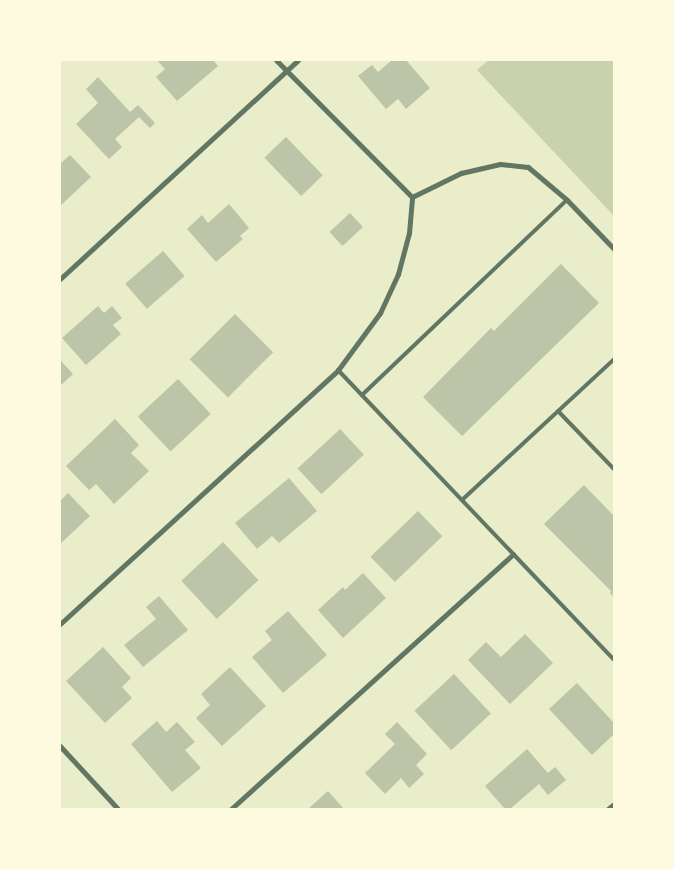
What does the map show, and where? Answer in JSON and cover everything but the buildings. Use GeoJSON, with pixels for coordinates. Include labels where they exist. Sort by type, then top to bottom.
{"type":"FeatureCollection","features":[{"type":"Feature","properties":{"kind":"street"},"geometry":{"type":"LineString","coordinates":[[60,624],[338,370],[380,313],[398,274],[409,233],[412,197],[276,60]]}},
{"type":"Feature","properties":{"kind":"street"},"geometry":{"type":"LineString","coordinates":[[60,279],[298,60]]}},
{"type":"Feature","properties":{"kind":"street"},"geometry":{"type":"LineString","coordinates":[[412,197],[460,173],[500,164],[528,168],[568,200],[614,249]]}},
{"type":"Feature","properties":{"kind":"street"},"geometry":{"type":"LineString","coordinates":[[230,809],[513,554]]}},
{"type":"Feature","properties":{"kind":"street"},"geometry":{"type":"LineString","coordinates":[[60,746],[118,809]]}},
{"type":"Feature","properties":{"kind":"street"},"geometry":{"type":"LineString","coordinates":[[608,809],[614,804]]}},
{"type":"Feature","properties":{"kind":"lane"},"geometry":{"type":"LineString","coordinates":[[362,395],[568,200]]}},
{"type":"Feature","properties":{"kind":"lane"},"geometry":{"type":"LineString","coordinates":[[462,500],[614,359]]}},
{"type":"Feature","properties":{"kind":"lane"},"geometry":{"type":"LineString","coordinates":[[338,370],[614,660]]}},
{"type":"Feature","properties":{"kind":"lane"},"geometry":{"type":"LineString","coordinates":[[558,411],[614,469]]}},
{"type":"Feature","properties":{"kind":"green space"},"geometry":{"type":"Polygon","coordinates":[[[489,60],[614,60],[614,216],[477,70],[489,60]]]}}]}
